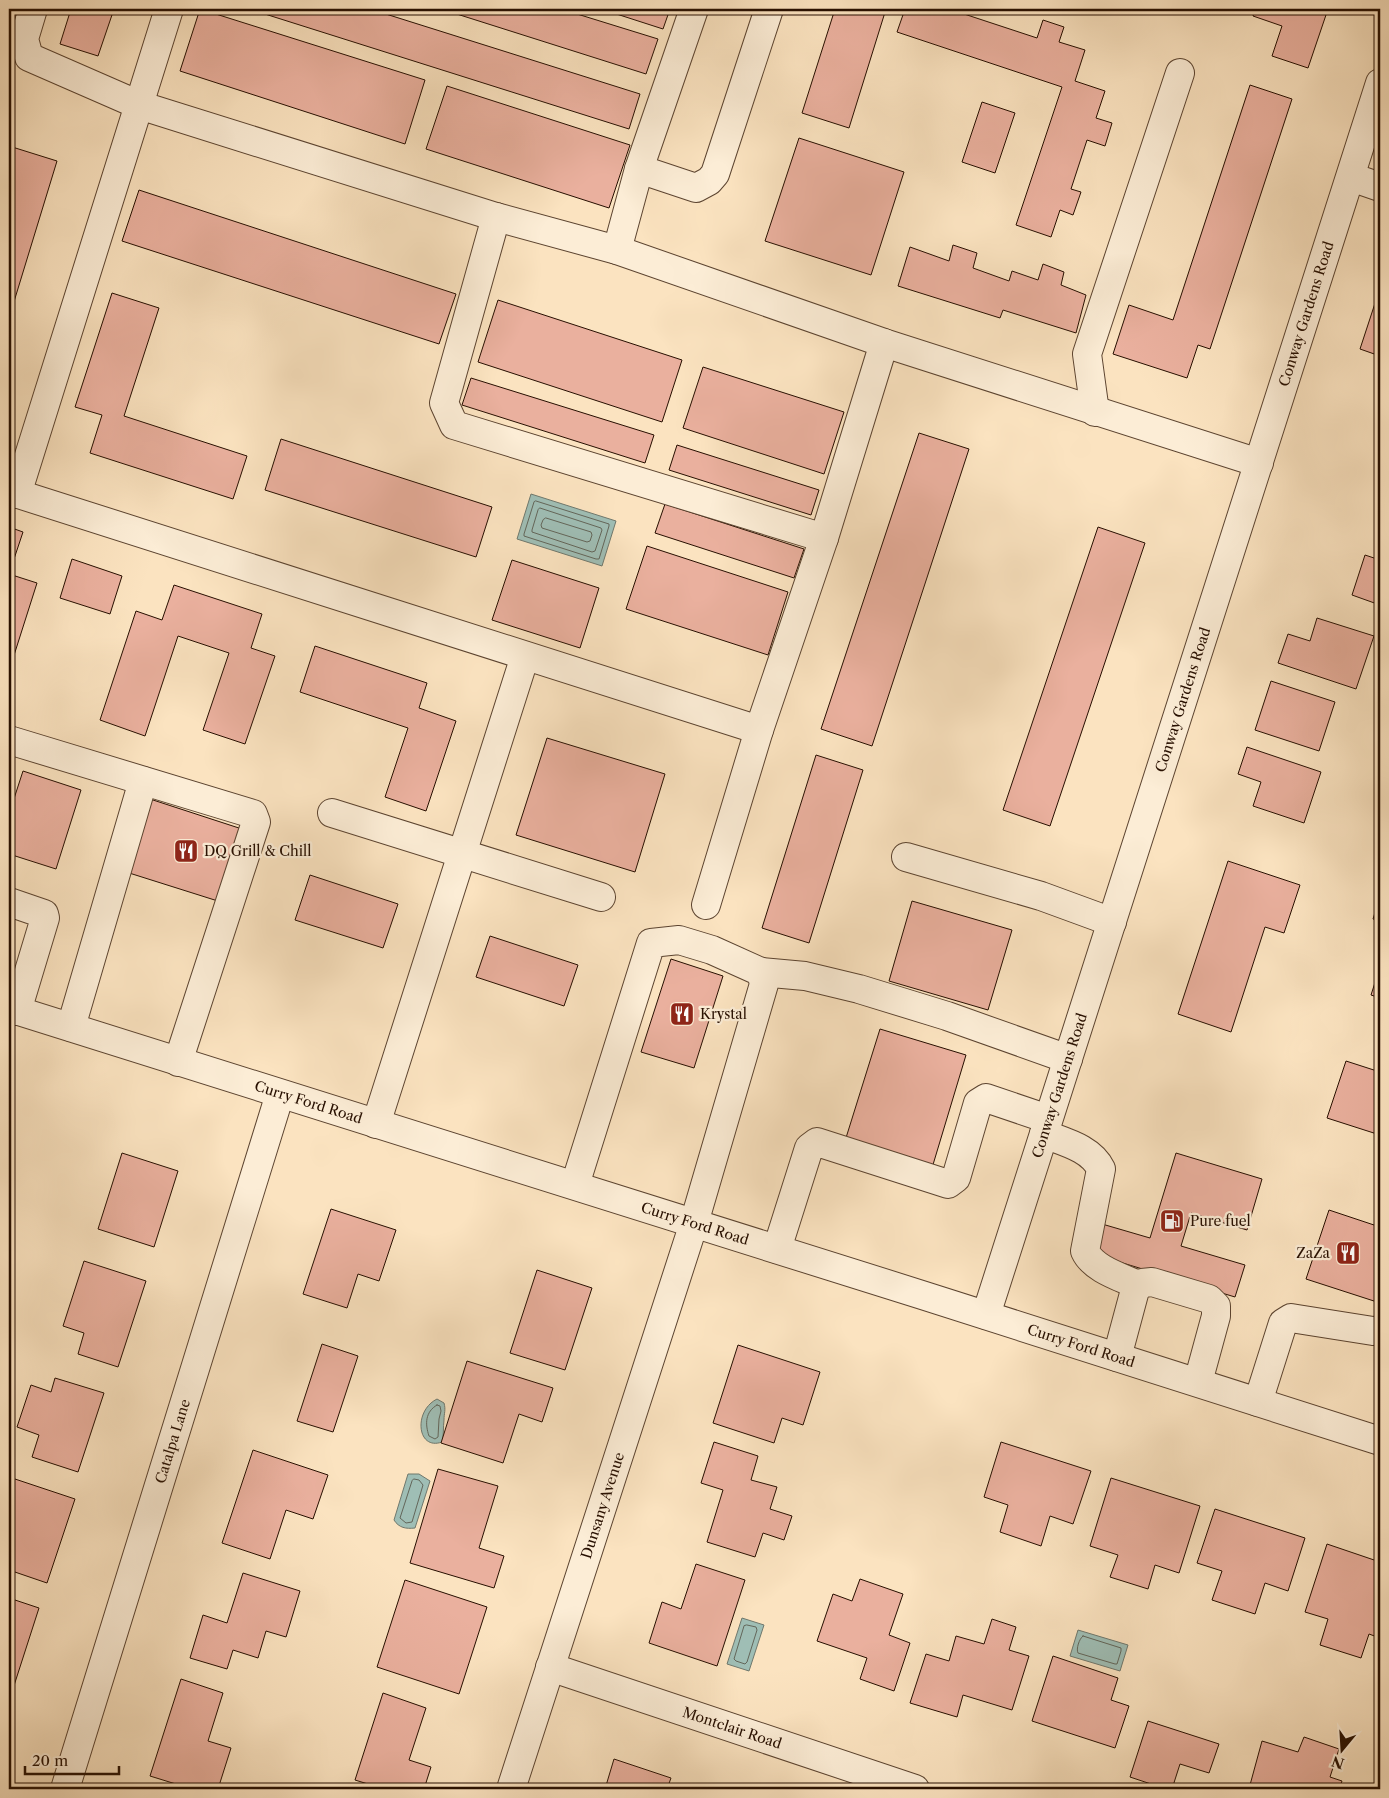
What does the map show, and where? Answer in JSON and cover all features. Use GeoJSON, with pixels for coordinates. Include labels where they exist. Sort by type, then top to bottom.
{"type":"FeatureCollection","features":[{"type":"Feature","properties":{"kind":"street"},"geometry":{"type":"LineString","coordinates":[[33,9],[24,39],[28,57],[139,105],[496,217],[617,250],[884,343],[1259,463]]}},
{"type":"Feature","properties":{"kind":"street"},"geometry":{"type":"LineString","coordinates":[[169,9],[13,492],[759,730]]}},
{"type":"Feature","properties":{"kind":"street"},"geometry":{"type":"LineString","coordinates":[[617,250],[639,169],[694,9]]}},
{"type":"Feature","properties":{"kind":"street"},"geometry":{"type":"LineString","coordinates":[[639,169],[696,188],[709,181],[715,174],[770,9]]}},
{"type":"Feature","properties":{"kind":"street"},"geometry":{"type":"LineString","coordinates":[[1095,412],[1087,354],[1180,73]]}},
{"type":"Feature","properties":{"kind":"street","name":"Conway Gardens Road"},"geometry":{"type":"LineString","coordinates":[[986,1315],[1380,83]]}},
{"type":"Feature","properties":{"kind":"street"},"geometry":{"type":"LineString","coordinates":[[1351,178],[1380,187]]}},
{"type":"Feature","properties":{"kind":"street"},"geometry":{"type":"LineString","coordinates":[[496,217],[444,403],[454,425],[824,538]]}},
{"type":"Feature","properties":{"kind":"street"},"geometry":{"type":"LineString","coordinates":[[706,905],[759,730],[824,538],[884,343]]}},
{"type":"Feature","properties":{"kind":"street"},"geometry":{"type":"LineString","coordinates":[[376,1124],[525,656]]}},
{"type":"Feature","properties":{"kind":"street"},"geometry":{"type":"LineString","coordinates":[[9,740],[253,814],[256,818],[178,1062]]}},
{"type":"Feature","properties":{"kind":"street"},"geometry":{"type":"LineString","coordinates":[[72,1028],[143,781]]}},
{"type":"Feature","properties":{"kind":"street"},"geometry":{"type":"LineString","coordinates":[[332,813],[601,897]]}},
{"type":"Feature","properties":{"kind":"street"},"geometry":{"type":"LineString","coordinates":[[906,857],[1041,896],[1112,922]]}},
{"type":"Feature","properties":{"kind":"street"},"geometry":{"type":"LineString","coordinates":[[9,902],[44,914],[45,918],[13,1010]]}},
{"type":"Feature","properties":{"kind":"street"},"geometry":{"type":"LineString","coordinates":[[575,1186],[651,943],[678,940],[712,950],[761,972],[805,976],[859,989],[947,1016],[1068,1059]]}},
{"type":"Feature","properties":{"kind":"street","name":"Dunsany Avenue"},"geometry":{"type":"LineString","coordinates":[[511,1789],[694,1223],[764,984],[761,972]]}},
{"type":"Feature","properties":{"kind":"street","name":"Curry Ford Road"},"geometry":{"type":"LineString","coordinates":[[13,1010],[777,1249],[1380,1441]]}},
{"type":"Feature","properties":{"kind":"street","name":"Catalpa Lane"},"geometry":{"type":"LineString","coordinates":[[65,1789],[280,1094]]}},
{"type":"Feature","properties":{"kind":"street"},"geometry":{"type":"LineString","coordinates":[[777,1249],[809,1148],[817,1142],[948,1184],[956,1178],[978,1103],[986,1098],[1046,1126],[1084,1150],[1098,1163],[1101,1169],[1085,1251],[1088,1258],[1098,1265],[1138,1285]]}},
{"type":"Feature","properties":{"kind":"street"},"geometry":{"type":"LineString","coordinates":[[1117,1358],[1135,1290],[1142,1283],[1152,1282],[1209,1299],[1216,1306],[1216,1316],[1198,1382]]}},
{"type":"Feature","properties":{"kind":"street"},"geometry":{"type":"LineString","coordinates":[[1258,1402],[1283,1323],[1291,1318],[1373,1331],[1380,1330]]}},
{"type":"Feature","properties":{"kind":"street","name":"Montclair Road"},"geometry":{"type":"LineString","coordinates":[[550,1667],[914,1789]]}},
{"type":"Feature","properties":{"kind":"water"},"geometry":{"type":"Polygon","coordinates":[[[531,494],[616,521],[602,566],[517,539],[531,494]]]}},
{"type":"Feature","properties":{"kind":"water"},"geometry":{"type":"Polygon","coordinates":[[[437,1399],[444,1403],[445,1410],[442,1442],[434,1443],[427,1441],[423,1436],[421,1420],[429,1405],[437,1399]]]}},
{"type":"Feature","properties":{"kind":"water"},"geometry":{"type":"Polygon","coordinates":[[[408,1474],[419,1474],[430,1481],[415,1528],[403,1527],[394,1520],[408,1474]]]}},
{"type":"Feature","properties":{"kind":"water"},"geometry":{"type":"Polygon","coordinates":[[[742,1618],[764,1625],[749,1671],[727,1664],[742,1618]]]}},
{"type":"Feature","properties":{"kind":"water"},"geometry":{"type":"Polygon","coordinates":[[[1078,1630],[1128,1645],[1120,1671],[1070,1656],[1078,1630]]]}},
{"type":"Feature","properties":{"kind":"building"},"geometry":{"type":"Polygon","coordinates":[[[71,9],[114,9],[98,56],[60,44],[71,9]]]}},
{"type":"Feature","properties":{"kind":"building"},"geometry":{"type":"Polygon","coordinates":[[[200,9],[425,80],[405,144],[180,71],[200,9]]]}},
{"type":"Feature","properties":{"kind":"building"},"geometry":{"type":"Polygon","coordinates":[[[249,9],[370,9],[640,94],[629,129],[249,9]]]}},
{"type":"Feature","properties":{"kind":"building"},"geometry":{"type":"Polygon","coordinates":[[[441,9],[561,9],[658,39],[646,74],[441,9]]]}},
{"type":"Feature","properties":{"kind":"building"},"geometry":{"type":"Polygon","coordinates":[[[601,9],[670,9],[663,29],[601,9]]]}},
{"type":"Feature","properties":{"kind":"building"},"geometry":{"type":"Polygon","coordinates":[[[835,9],[886,9],[849,128],[802,113],[835,9]]]}},
{"type":"Feature","properties":{"kind":"building"},"geometry":{"type":"Polygon","coordinates":[[[905,9],[949,9],[1037,38],[1043,20],[1064,27],[1059,42],[1085,50],[1075,81],[1105,91],[1096,118],[1112,123],[1105,146],[1087,140],[1071,189],[1081,192],[1073,215],[1060,210],[1051,237],[1016,225],[1062,87],[897,32],[905,9]]]}},
{"type":"Feature","properties":{"kind":"building"},"geometry":{"type":"Polygon","coordinates":[[[1255,9],[1328,9],[1308,68],[1272,56],[1282,26],[1253,16],[1255,9]]]}},
{"type":"Feature","properties":{"kind":"building"},"geometry":{"type":"Polygon","coordinates":[[[1250,85],[1292,99],[1210,349],[1198,345],[1187,378],[1113,354],[1129,305],[1173,320],[1250,85]]]}},
{"type":"Feature","properties":{"kind":"building"},"geometry":{"type":"Polygon","coordinates":[[[447,86],[630,145],[609,208],[426,149],[447,86]]]}},
{"type":"Feature","properties":{"kind":"building"},"geometry":{"type":"Polygon","coordinates":[[[982,102],[1015,113],[995,173],[962,162],[982,102]]]}},
{"type":"Feature","properties":{"kind":"building"},"geometry":{"type":"Polygon","coordinates":[[[799,138],[904,172],[871,275],[765,241],[799,138]]]}},
{"type":"Feature","properties":{"kind":"building"},"geometry":{"type":"Polygon","coordinates":[[[9,146],[57,161],[9,318],[9,146]]]}},
{"type":"Feature","properties":{"kind":"building"},"geometry":{"type":"Polygon","coordinates":[[[139,190],[456,294],[439,344],[122,241],[139,190]]]}},
{"type":"Feature","properties":{"kind":"building"},"geometry":{"type":"Polygon","coordinates":[[[953,245],[977,253],[973,268],[1009,281],[1012,271],[1038,280],[1043,264],[1064,272],[1061,285],[1086,295],[1076,333],[1003,310],[1000,318],[898,286],[910,247],[949,261],[953,245]]]}},
{"type":"Feature","properties":{"kind":"building"},"geometry":{"type":"Polygon","coordinates":[[[1380,288],[1380,356],[1360,349],[1380,288]]]}},
{"type":"Feature","properties":{"kind":"building"},"geometry":{"type":"Polygon","coordinates":[[[112,293],[159,308],[124,416],[247,456],[233,499],[90,453],[102,415],[75,407],[112,293]]]}},
{"type":"Feature","properties":{"kind":"building"},"geometry":{"type":"Polygon","coordinates":[[[498,300],[682,360],[662,422],[478,362],[498,300]]]}},
{"type":"Feature","properties":{"kind":"building"},"geometry":{"type":"Polygon","coordinates":[[[703,367],[844,412],[824,474],[683,428],[703,367]]]}},
{"type":"Feature","properties":{"kind":"building"},"geometry":{"type":"Polygon","coordinates":[[[471,378],[654,435],[645,463],[462,405],[471,378]]]}},
{"type":"Feature","properties":{"kind":"building"},"geometry":{"type":"Polygon","coordinates":[[[919,433],[969,449],[872,746],[821,729],[919,433]]]}},
{"type":"Feature","properties":{"kind":"building"},"geometry":{"type":"Polygon","coordinates":[[[281,439],[492,507],[476,557],[265,490],[281,439]]]}},
{"type":"Feature","properties":{"kind":"building"},"geometry":{"type":"Polygon","coordinates":[[[677,445],[819,490],[811,515],[669,470],[677,445]]]}},
{"type":"Feature","properties":{"kind":"building"},"geometry":{"type":"Polygon","coordinates":[[[665,504],[804,549],[794,578],[655,533],[665,504]]]}},
{"type":"Feature","properties":{"kind":"building"},"geometry":{"type":"Polygon","coordinates":[[[9,527],[23,532],[9,574],[9,527]]]}},
{"type":"Feature","properties":{"kind":"building"},"geometry":{"type":"Polygon","coordinates":[[[1098,527],[1145,543],[1050,826],[1003,810],[1098,527]]]}},
{"type":"Feature","properties":{"kind":"building"},"geometry":{"type":"Polygon","coordinates":[[[647,546],[788,592],[768,655],[626,609],[647,546]]]}},
{"type":"Feature","properties":{"kind":"building"},"geometry":{"type":"Polygon","coordinates":[[[1365,555],[1380,560],[1380,605],[1352,595],[1365,555]]]}},
{"type":"Feature","properties":{"kind":"building"},"geometry":{"type":"Polygon","coordinates":[[[72,559],[122,576],[110,614],[60,598],[72,559]]]}},
{"type":"Feature","properties":{"kind":"building"},"geometry":{"type":"Polygon","coordinates":[[[512,560],[599,588],[580,648],[492,620],[512,560]]]}},
{"type":"Feature","properties":{"kind":"building"},"geometry":{"type":"Polygon","coordinates":[[[9,574],[37,583],[9,671],[9,574]]]}},
{"type":"Feature","properties":{"kind":"building"},"geometry":{"type":"Polygon","coordinates":[[[174,585],[262,614],[251,648],[275,656],[245,744],[203,730],[229,653],[178,636],[145,736],[100,720],[136,611],[162,620],[174,585]]]}},
{"type":"Feature","properties":{"kind":"building"},"geometry":{"type":"Polygon","coordinates":[[[1317,618],[1374,636],[1356,689],[1278,663],[1288,634],[1310,641],[1317,618]]]}},
{"type":"Feature","properties":{"kind":"building"},"geometry":{"type":"Polygon","coordinates":[[[315,646],[427,683],[419,708],[456,721],[426,811],[385,797],[408,728],[300,692],[315,646]]]}},
{"type":"Feature","properties":{"kind":"building"},"geometry":{"type":"Polygon","coordinates":[[[1271,681],[1335,702],[1319,751],[1255,730],[1271,681]]]}},
{"type":"Feature","properties":{"kind":"building"},"geometry":{"type":"Polygon","coordinates":[[[547,738],[665,774],[635,872],[516,835],[547,738]]]}},
{"type":"Feature","properties":{"kind":"building"},"geometry":{"type":"Polygon","coordinates":[[[1247,747],[1321,772],[1304,823],[1253,806],[1261,782],[1238,774],[1247,747]]]}},
{"type":"Feature","properties":{"kind":"building"},"geometry":{"type":"Polygon","coordinates":[[[816,755],[863,770],[809,943],[762,928],[816,755]]]}},
{"type":"Feature","properties":{"kind":"building"},"geometry":{"type":"Polygon","coordinates":[[[23,771],[81,790],[56,869],[9,854],[9,814],[23,771]]]}},
{"type":"Feature","properties":{"kind":"building","name":"DQ Grill & Chill"},"geometry":{"type":"Polygon","coordinates":[[[150,799],[245,830],[221,902],[126,872],[150,799]]]}},
{"type":"Feature","properties":{"kind":"building"},"geometry":{"type":"Polygon","coordinates":[[[1228,861],[1300,885],[1284,933],[1265,927],[1231,1032],[1178,1014],[1228,861]]]}},
{"type":"Feature","properties":{"kind":"building"},"geometry":{"type":"Polygon","coordinates":[[[310,875],[398,904],[383,948],[295,920],[310,875]]]}},
{"type":"Feature","properties":{"kind":"building"},"geometry":{"type":"Polygon","coordinates":[[[1380,896],[1380,921],[1373,919],[1380,896]]]}},
{"type":"Feature","properties":{"kind":"building"},"geometry":{"type":"Polygon","coordinates":[[[912,901],[1012,930],[988,1010],[889,981],[912,901]]]}},
{"type":"Feature","properties":{"kind":"building"},"geometry":{"type":"Polygon","coordinates":[[[490,936],[578,965],[564,1006],[476,977],[490,936]]]}},
{"type":"Feature","properties":{"kind":"building","name":"Krystal"},"geometry":{"type":"Polygon","coordinates":[[[671,959],[723,976],[694,1068],[641,1052],[671,959]]]}},
{"type":"Feature","properties":{"kind":"building"},"geometry":{"type":"Polygon","coordinates":[[[1380,967],[1380,998],[1371,995],[1380,967]]]}},
{"type":"Feature","properties":{"kind":"building"},"geometry":{"type":"Polygon","coordinates":[[[880,1029],[966,1055],[932,1168],[845,1141],[880,1029]]]}},
{"type":"Feature","properties":{"kind":"building"},"geometry":{"type":"Polygon","coordinates":[[[1346,1061],[1380,1072],[1380,1135],[1327,1118],[1346,1061]]]}},
{"type":"Feature","properties":{"kind":"building"},"geometry":{"type":"Polygon","coordinates":[[[122,1153],[178,1171],[154,1247],[98,1229],[122,1153]]]}},
{"type":"Feature","properties":{"kind":"building"},"geometry":{"type":"Polygon","coordinates":[[[1176,1153],[1262,1179],[1247,1230],[1191,1213],[1181,1246],[1245,1265],[1235,1297],[1093,1254],[1102,1224],[1150,1238],[1176,1153]]]}},
{"type":"Feature","properties":{"kind":"building"},"geometry":{"type":"Polygon","coordinates":[[[331,1209],[396,1230],[379,1281],[358,1274],[347,1308],[303,1294],[331,1209]]]}},
{"type":"Feature","properties":{"kind":"building","name":"ZaZa"},"geometry":{"type":"Polygon","coordinates":[[[1329,1210],[1380,1227],[1380,1292],[1377,1302],[1306,1279],[1329,1210]]]}},
{"type":"Feature","properties":{"kind":"building"},"geometry":{"type":"Polygon","coordinates":[[[84,1261],[146,1281],[118,1367],[78,1354],[84,1333],[63,1326],[84,1261]]]}},
{"type":"Feature","properties":{"kind":"building"},"geometry":{"type":"Polygon","coordinates":[[[537,1270],[592,1288],[565,1370],[510,1353],[537,1270]]]}},
{"type":"Feature","properties":{"kind":"building"},"geometry":{"type":"Polygon","coordinates":[[[322,1344],[358,1356],[333,1432],[297,1421],[322,1344]]]}},
{"type":"Feature","properties":{"kind":"building"},"geometry":{"type":"Polygon","coordinates":[[[738,1345],[820,1372],[803,1425],[782,1418],[774,1443],[713,1423],[738,1345]]]}},
{"type":"Feature","properties":{"kind":"building"},"geometry":{"type":"Polygon","coordinates":[[[467,1361],[553,1388],[542,1422],[519,1414],[503,1463],[441,1443],[467,1361]]]}},
{"type":"Feature","properties":{"kind":"building"},"geometry":{"type":"Polygon","coordinates":[[[55,1378],[104,1393],[78,1472],[32,1457],[39,1435],[17,1427],[31,1385],[51,1392],[55,1378]]]}},
{"type":"Feature","properties":{"kind":"building"},"geometry":{"type":"Polygon","coordinates":[[[714,1442],[758,1456],[751,1480],[777,1487],[770,1509],[792,1516],[784,1540],[763,1533],[755,1557],[707,1542],[723,1490],[701,1483],[714,1442]]]}},
{"type":"Feature","properties":{"kind":"building"},"geometry":{"type":"Polygon","coordinates":[[[1001,1442],[1091,1471],[1073,1524],[1050,1516],[1041,1546],[1000,1532],[1008,1505],[984,1497],[1001,1442]]]}},
{"type":"Feature","properties":{"kind":"building"},"geometry":{"type":"Polygon","coordinates":[[[253,1450],[328,1475],[313,1519],[286,1510],[270,1559],[222,1543],[253,1450]]]}},
{"type":"Feature","properties":{"kind":"building"},"geometry":{"type":"Polygon","coordinates":[[[438,1469],[498,1486],[479,1548],[504,1556],[494,1588],[410,1563],[438,1469]]]}},
{"type":"Feature","properties":{"kind":"building"},"geometry":{"type":"Polygon","coordinates":[[[9,1477],[75,1499],[47,1583],[9,1570],[9,1538],[13,1525],[9,1524],[9,1477]]]}},
{"type":"Feature","properties":{"kind":"building"},"geometry":{"type":"Polygon","coordinates":[[[1111,1478],[1200,1506],[1179,1573],[1155,1565],[1148,1589],[1110,1577],[1118,1555],[1090,1546],[1111,1478]]]}},
{"type":"Feature","properties":{"kind":"building"},"geometry":{"type":"Polygon","coordinates":[[[1215,1509],[1305,1538],[1288,1591],[1265,1583],[1255,1614],[1212,1600],[1222,1571],[1197,1563],[1215,1509]]]}},
{"type":"Feature","properties":{"kind":"building"},"geometry":{"type":"Polygon","coordinates":[[[1327,1544],[1380,1562],[1380,1638],[1369,1634],[1361,1658],[1320,1645],[1328,1619],[1305,1612],[1327,1544]]]}},
{"type":"Feature","properties":{"kind":"building"},"geometry":{"type":"Polygon","coordinates":[[[696,1564],[745,1580],[717,1666],[649,1643],[662,1602],[681,1609],[696,1564]]]}},
{"type":"Feature","properties":{"kind":"building"},"geometry":{"type":"Polygon","coordinates":[[[243,1573],[300,1591],[286,1637],[266,1631],[258,1658],[233,1650],[227,1669],[190,1658],[203,1615],[227,1623],[243,1573]]]}},
{"type":"Feature","properties":{"kind":"building"},"geometry":{"type":"Polygon","coordinates":[[[860,1579],[903,1594],[889,1635],[910,1643],[894,1691],[860,1679],[867,1658],[817,1641],[833,1594],[852,1601],[860,1579]]]}},
{"type":"Feature","properties":{"kind":"building"},"geometry":{"type":"Polygon","coordinates":[[[405,1580],[487,1607],[459,1694],[377,1667],[405,1580]]]}},
{"type":"Feature","properties":{"kind":"building"},"geometry":{"type":"Polygon","coordinates":[[[9,1598],[39,1608],[10,1698],[9,1698],[9,1598]]]}},
{"type":"Feature","properties":{"kind":"building"},"geometry":{"type":"Polygon","coordinates":[[[992,1619],[1016,1627],[1009,1650],[1029,1656],[1012,1710],[963,1695],[957,1717],[910,1703],[926,1654],[949,1661],[956,1636],[984,1644],[992,1619]]]}},
{"type":"Feature","properties":{"kind":"building"},"geometry":{"type":"Polygon","coordinates":[[[1053,1656],[1118,1678],[1111,1700],[1129,1706],[1115,1748],[1032,1721],[1053,1656]]]}},
{"type":"Feature","properties":{"kind":"building"},"geometry":{"type":"Polygon","coordinates":[[[181,1679],[223,1693],[208,1741],[231,1748],[218,1789],[192,1789],[150,1776],[181,1679]]]}},
{"type":"Feature","properties":{"kind":"building"},"geometry":{"type":"Polygon","coordinates":[[[383,1693],[426,1708],[409,1760],[431,1767],[424,1789],[384,1789],[355,1780],[383,1693]]]}},
{"type":"Feature","properties":{"kind":"building"},"geometry":{"type":"Polygon","coordinates":[[[1148,1721],[1219,1744],[1209,1773],[1180,1764],[1172,1789],[1166,1789],[1130,1777],[1148,1721]]]}},
{"type":"Feature","properties":{"kind":"building"},"geometry":{"type":"Polygon","coordinates":[[[1304,1737],[1339,1749],[1330,1777],[1342,1781],[1339,1789],[1263,1789],[1250,1785],[1262,1741],[1298,1752],[1304,1737]]]}},
{"type":"Feature","properties":{"kind":"building"},"geometry":{"type":"Polygon","coordinates":[[[614,1759],[671,1778],[667,1789],[605,1789],[614,1759]]]}},
{"type":"Feature","properties":{"kind":"place","name":"DQ Grill & Chill"},"geometry":{"type":"Point","coordinates":[186,851]}},
{"type":"Feature","properties":{"kind":"place","name":"Krystal"},"geometry":{"type":"Point","coordinates":[682,1014]}},
{"type":"Feature","properties":{"kind":"place","name":"Pure fuel"},"geometry":{"type":"Point","coordinates":[1172,1221]}},
{"type":"Feature","properties":{"kind":"place","name":"ZaZa"},"geometry":{"type":"Point","coordinates":[1348,1253]}}]}
